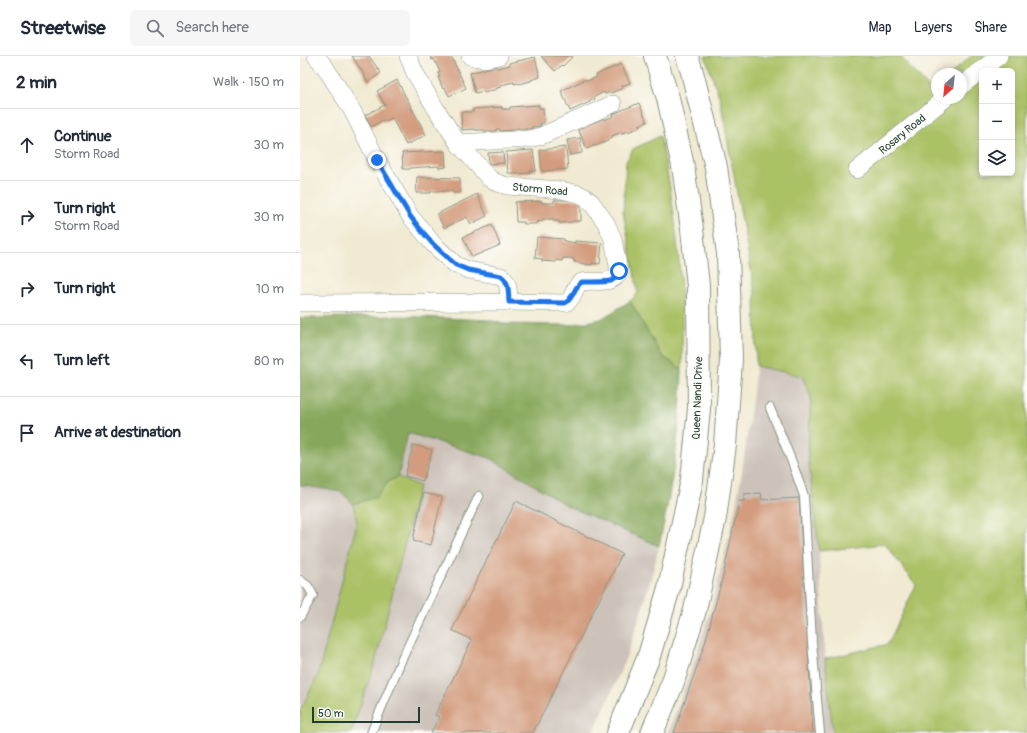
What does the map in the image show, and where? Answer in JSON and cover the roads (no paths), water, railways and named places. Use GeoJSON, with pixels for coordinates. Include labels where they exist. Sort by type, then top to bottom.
{"type":"FeatureCollection","features":[{"type":"Feature","properties":{"kind":"main road","name":"Queen Nandi Drive"},"geometry":{"type":"LineString","coordinates":[[618,733],[649,656],[669,588],[692,480],[699,409],[698,286],[692,229],[682,158],[668,98],[655,56]]}},
{"type":"Feature","properties":{"kind":"main road"},"geometry":{"type":"LineString","coordinates":[[652,733],[673,682],[695,610],[715,518],[725,445],[731,360],[728,253],[716,167],[687,56]]}},
{"type":"Feature","properties":{"kind":"street"},"geometry":{"type":"LineString","coordinates":[[316,56],[352,110],[377,160],[410,216],[433,244],[456,265],[468,270],[501,276],[504,278],[508,284],[509,302]]}},
{"type":"Feature","properties":{"kind":"street","name":"Storm Road"},"geometry":{"type":"LineString","coordinates":[[300,303],[565,303],[572,298],[577,286],[582,282],[611,280],[618,274],[619,271],[613,239],[606,223],[591,202],[579,194],[561,190],[507,186],[490,178],[458,143],[415,73],[408,56]]}},
{"type":"Feature","properties":{"kind":"street"},"geometry":{"type":"LineString","coordinates":[[470,56],[479,59],[489,59],[499,56]]}},
{"type":"Feature","properties":{"kind":"street"},"geometry":{"type":"LineString","coordinates":[[967,81],[999,56]]}},
{"type":"Feature","properties":{"kind":"street"},"geometry":{"type":"LineString","coordinates":[[458,143],[541,136],[613,104]]}},
{"type":"Feature","properties":{"kind":"street","name":"Rosary Road"},"geometry":{"type":"LineString","coordinates":[[858,170],[939,104]]}},
{"type":"Feature","properties":{"kind":"lane"},"geometry":{"type":"LineString","coordinates":[[770,408],[804,496],[812,642],[820,733]]}},
{"type":"Feature","properties":{"kind":"lane"},"geometry":{"type":"LineString","coordinates":[[370,733],[401,661],[479,496]]}},
{"type":"Feature","properties":{"kind":"lane"},"geometry":{"type":"LineString","coordinates":[[300,580],[308,586],[313,595],[300,617]]}}]}
